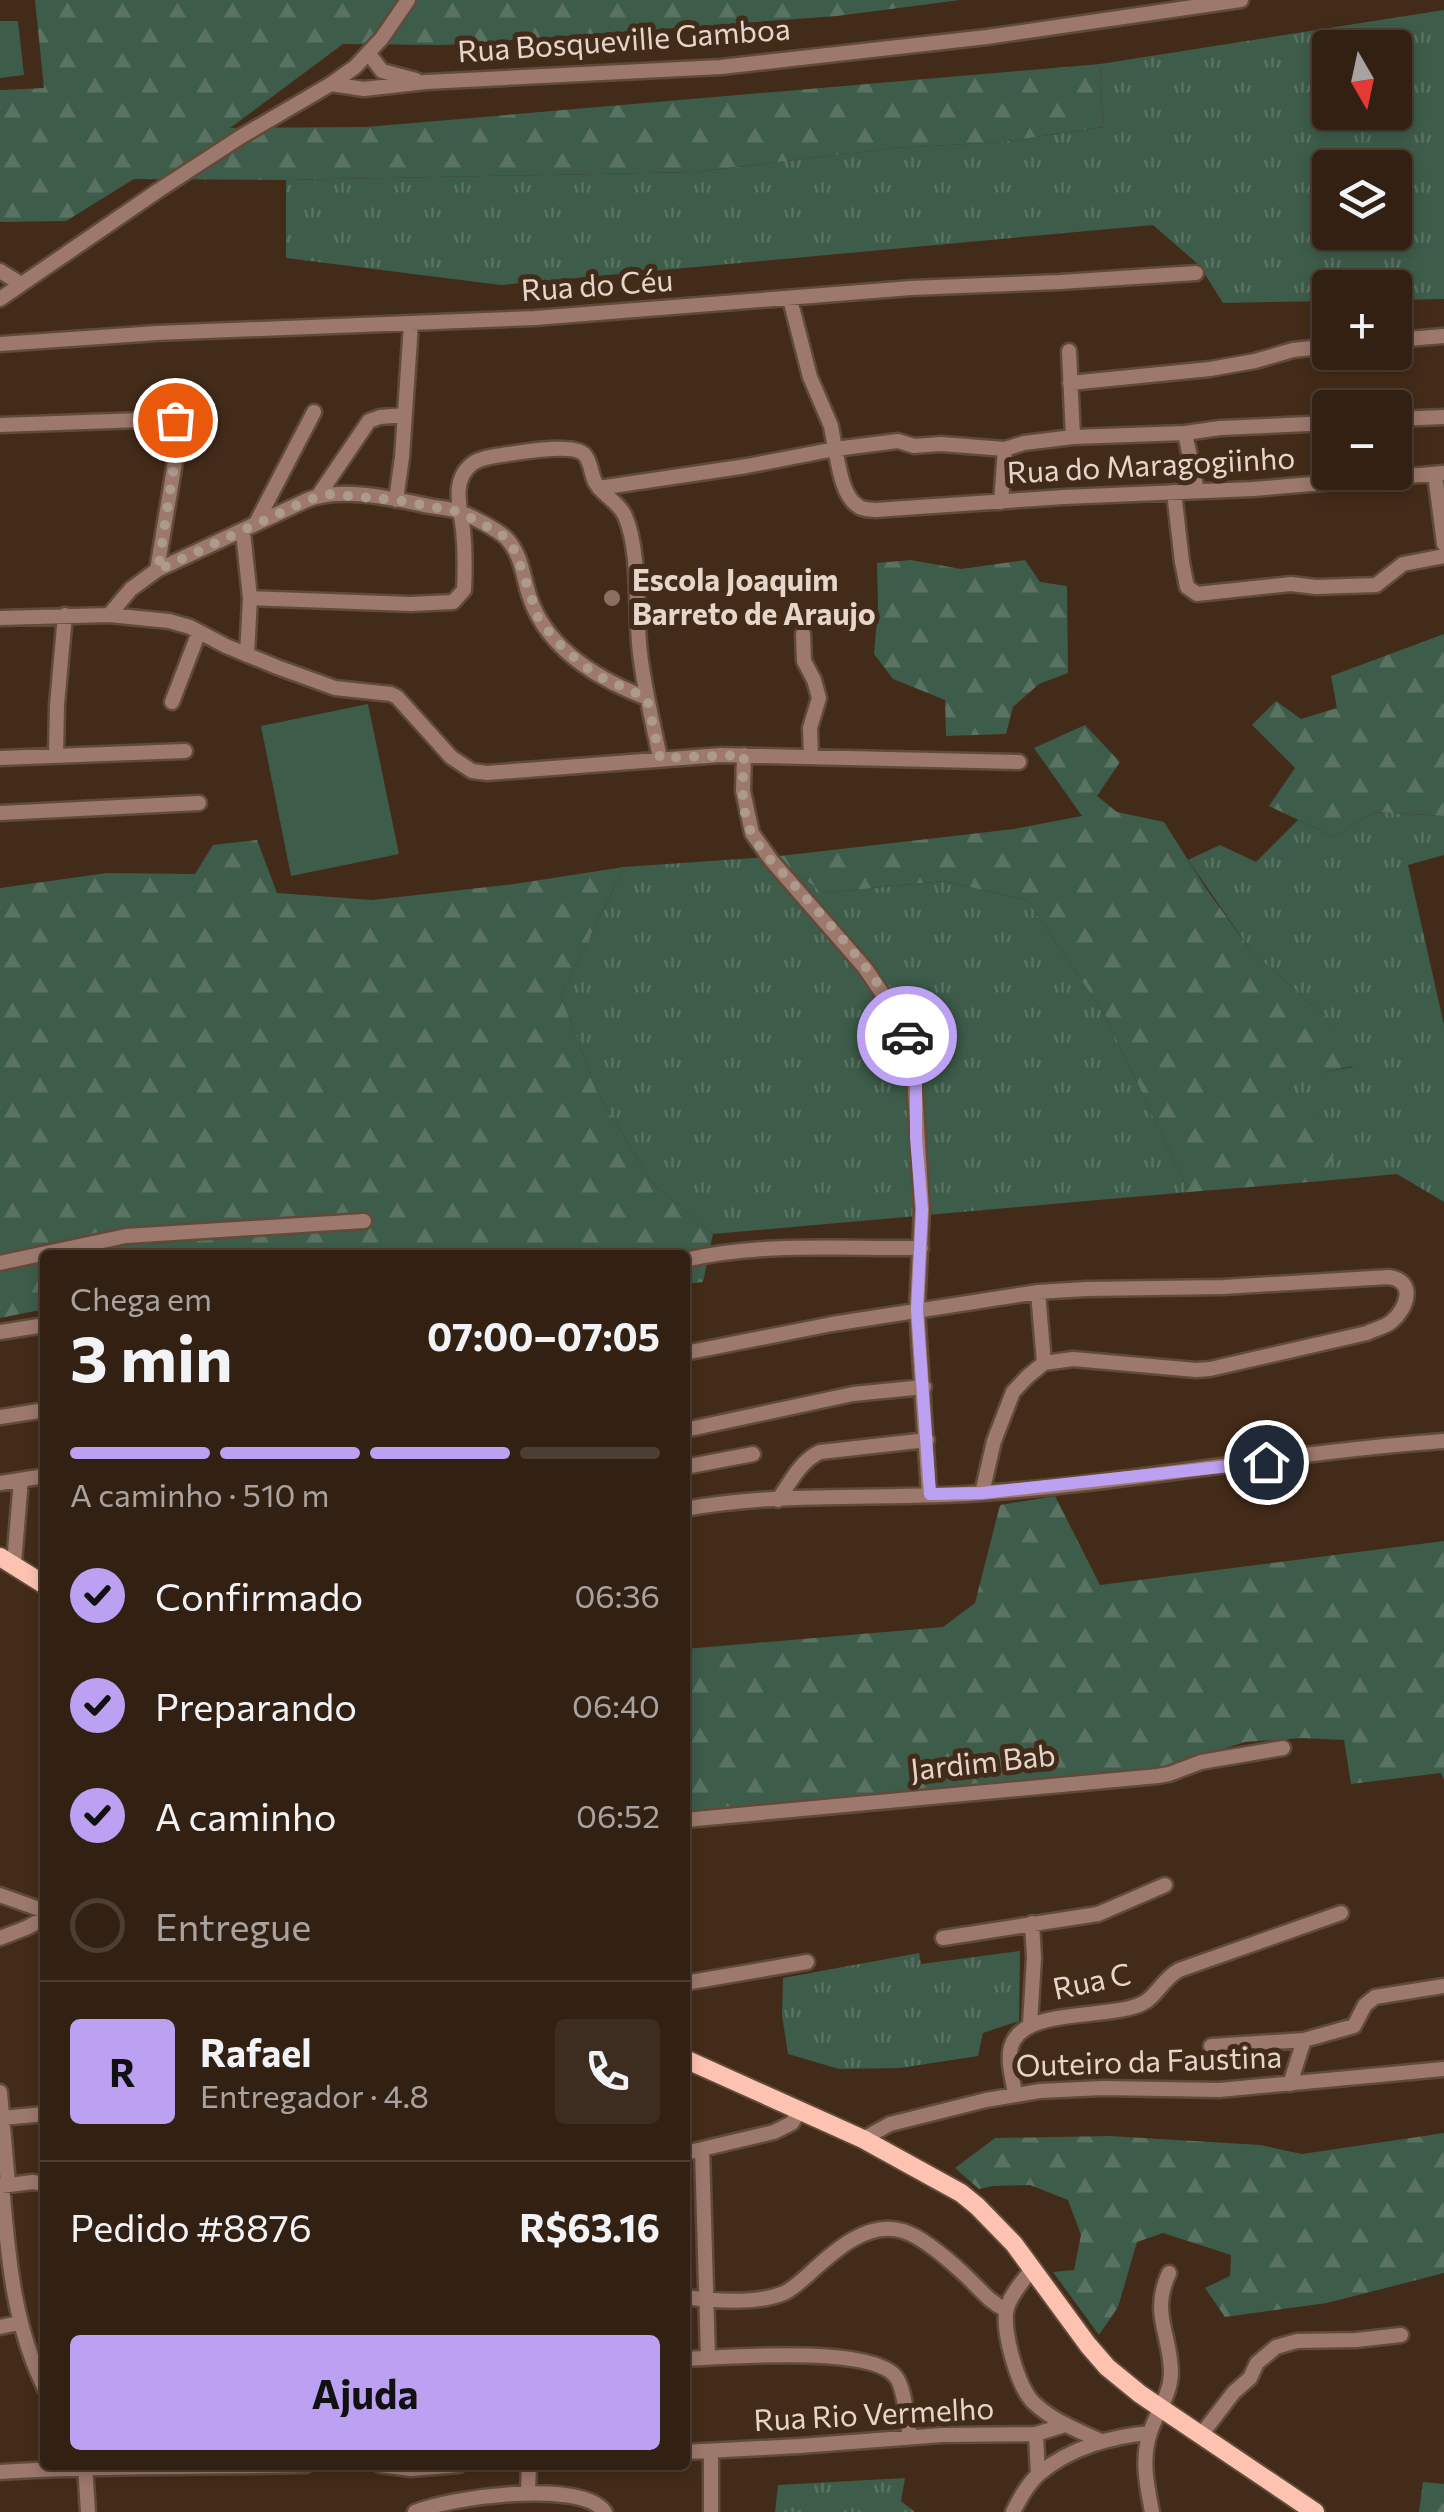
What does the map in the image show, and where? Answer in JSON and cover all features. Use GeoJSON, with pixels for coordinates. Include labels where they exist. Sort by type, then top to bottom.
{"type":"FeatureCollection","features":[{"type":"Feature","properties":{"kind":"main road"},"geometry":{"type":"LineString","coordinates":[[7,1560],[40,1582]]}},
{"type":"Feature","properties":{"kind":"main road"},"geometry":{"type":"LineString","coordinates":[[690,2062],[863,2138],[961,2194],[1014,2244],[1097,2358],[1140,2394],[1315,2512]]}},
{"type":"Feature","properties":{"kind":"street"},"geometry":{"type":"LineString","coordinates":[[0,299],[242,136],[331,84],[369,54],[408,0]]}},
{"type":"Feature","properties":{"kind":"street","name":"Rua Bosqueville Gamboa"},"geometry":{"type":"LineString","coordinates":[[331,84],[364,89],[721,66],[987,36],[1242,0]]}},
{"type":"Feature","properties":{"kind":"street","name":"Rua Bosqueville Gamboa"},"geometry":{"type":"LineString","coordinates":[[369,54],[382,71],[426,82]]}},
{"type":"Feature","properties":{"kind":"street"},"geometry":{"type":"LineString","coordinates":[[0,271],[21,284]]}},
{"type":"Feature","properties":{"kind":"street","name":"Rua do Céu"},"geometry":{"type":"LineString","coordinates":[[0,344],[550,317],[911,288],[1196,273]]}},
{"type":"Feature","properties":{"kind":"street"},"geometry":{"type":"LineString","coordinates":[[790,298],[810,377],[831,426],[835,450]]}},
{"type":"Feature","properties":{"kind":"street"},"geometry":{"type":"LineString","coordinates":[[396,500],[411,324]]}},
{"type":"Feature","properties":{"kind":"street"},"geometry":{"type":"LineString","coordinates":[[1412,339],[1444,336]]}},
{"type":"Feature","properties":{"kind":"street"},"geometry":{"type":"LineString","coordinates":[[1070,382],[1210,369],[1312,348]]}},
{"type":"Feature","properties":{"kind":"street"},"geometry":{"type":"LineString","coordinates":[[1068,351],[1073,437]]}},
{"type":"Feature","properties":{"kind":"street"},"geometry":{"type":"LineString","coordinates":[[247,655],[249,528],[314,412]]}},
{"type":"Feature","properties":{"kind":"street"},"geometry":{"type":"LineString","coordinates":[[318,496],[369,421],[405,415]]}},
{"type":"Feature","properties":{"kind":"street"},"geometry":{"type":"LineString","coordinates":[[1412,418],[1444,417]]}},
{"type":"Feature","properties":{"kind":"street"},"geometry":{"type":"LineString","coordinates":[[0,424],[170,419],[179,422],[158,570]]}},
{"type":"Feature","properties":{"kind":"street"},"geometry":{"type":"LineString","coordinates":[[599,488],[898,441],[914,446],[1005,449],[1024,442],[1073,437],[1312,424]]}},
{"type":"Feature","properties":{"kind":"street"},"geometry":{"type":"LineString","coordinates":[[1185,433],[1198,491]]}},
{"type":"Feature","properties":{"kind":"street"},"geometry":{"type":"LineString","coordinates":[[1001,502],[1005,449]]}},
{"type":"Feature","properties":{"kind":"street"},"geometry":{"type":"LineString","coordinates":[[250,598],[452,602],[464,590],[458,496],[464,473],[475,461],[525,452],[572,450],[583,454],[599,488],[622,510],[628,525],[638,598],[640,652],[660,758]]}},
{"type":"Feature","properties":{"kind":"street","name":"Rua do Maragogiinho"},"geometry":{"type":"LineString","coordinates":[[835,450],[853,501],[860,508],[883,510],[1439,473]]}},
{"type":"Feature","properties":{"kind":"street"},"geometry":{"type":"LineString","coordinates":[[1439,473],[1444,544]]}},
{"type":"Feature","properties":{"kind":"street"},"geometry":{"type":"LineString","coordinates":[[1174,492],[1187,587],[1197,594],[1291,584],[1376,585],[1403,564],[1444,556]]}},
{"type":"Feature","properties":{"kind":"street"},"geometry":{"type":"LineString","coordinates":[[109,615],[131,589],[158,570],[318,496],[338,494],[396,500],[460,512],[501,534],[520,562],[538,617],[555,640],[598,676],[647,698]]}},
{"type":"Feature","properties":{"kind":"street"},"geometry":{"type":"LineString","coordinates":[[56,754],[65,615]]}},
{"type":"Feature","properties":{"kind":"street"},"geometry":{"type":"LineString","coordinates":[[0,618],[109,615],[169,622],[335,688],[391,694],[451,758],[472,771],[744,755],[1020,762]]}},
{"type":"Feature","properties":{"kind":"street"},"geometry":{"type":"LineString","coordinates":[[172,702],[198,632]]}},
{"type":"Feature","properties":{"kind":"street"},"geometry":{"type":"LineString","coordinates":[[804,634],[804,660],[820,698],[810,728],[811,756]]}},
{"type":"Feature","properties":{"kind":"street"},"geometry":{"type":"LineString","coordinates":[[0,758],[185,752]]}},
{"type":"Feature","properties":{"kind":"street"},"geometry":{"type":"LineString","coordinates":[[744,755],[743,790],[752,833],[865,968],[890,1002],[908,1039],[916,1075],[922,1210],[917,1310],[930,1494]]}},
{"type":"Feature","properties":{"kind":"street"},"geometry":{"type":"LineString","coordinates":[[0,813],[199,803]]}},
{"type":"Feature","properties":{"kind":"street"},"geometry":{"type":"LineString","coordinates":[[63,1250],[126,1236],[364,1221]]}},
{"type":"Feature","properties":{"kind":"street"},"geometry":{"type":"LineString","coordinates":[[690,1259],[798,1248],[921,1248]]}},
{"type":"Feature","properties":{"kind":"street"},"geometry":{"type":"LineString","coordinates":[[0,1264],[40,1255]]}},
{"type":"Feature","properties":{"kind":"street"},"geometry":{"type":"LineString","coordinates":[[690,1352],[1038,1292],[1390,1277],[1399,1278],[1406,1285],[1408,1297],[1392,1322],[1368,1332],[1227,1366],[1196,1370],[1073,1359],[1044,1363],[1013,1392],[994,1441],[982,1493]]}},
{"type":"Feature","properties":{"kind":"street"},"geometry":{"type":"LineString","coordinates":[[1038,1292],[1044,1363]]}},
{"type":"Feature","properties":{"kind":"street"},"geometry":{"type":"LineString","coordinates":[[0,1332],[40,1326]]}},
{"type":"Feature","properties":{"kind":"street"},"geometry":{"type":"LineString","coordinates":[[690,1429],[852,1394],[924,1387]]}},
{"type":"Feature","properties":{"kind":"street"},"geometry":{"type":"LineString","coordinates":[[0,1417],[40,1411]]}},
{"type":"Feature","properties":{"kind":"street"},"geometry":{"type":"LineString","coordinates":[[778,1500],[812,1455],[927,1440]]}},
{"type":"Feature","properties":{"kind":"street"},"geometry":{"type":"LineString","coordinates":[[690,1508],[778,1500],[982,1493],[1444,1441]]}},
{"type":"Feature","properties":{"kind":"street"},"geometry":{"type":"LineString","coordinates":[[690,1466],[753,1454]]}},
{"type":"Feature","properties":{"kind":"street"},"geometry":{"type":"LineString","coordinates":[[0,1483],[40,1477]]}},
{"type":"Feature","properties":{"kind":"street"},"geometry":{"type":"LineString","coordinates":[[7,1560],[21,1480]]}},
{"type":"Feature","properties":{"kind":"street","name":"Jardim Bab"},"geometry":{"type":"LineString","coordinates":[[690,1820],[1158,1776],[1202,1762],[1284,1748]]}},
{"type":"Feature","properties":{"kind":"street"},"geometry":{"type":"LineString","coordinates":[[943,1938],[1098,1914],[1165,1885]]}},
{"type":"Feature","properties":{"kind":"street"},"geometry":{"type":"LineString","coordinates":[[0,1895],[40,1912]]}},
{"type":"Feature","properties":{"kind":"street","name":"Rua C"},"geometry":{"type":"LineString","coordinates":[[1015,2094],[1010,2049],[1030,2024],[1145,2002],[1179,1970],[1341,1913]]}},
{"type":"Feature","properties":{"kind":"street"},"geometry":{"type":"LineString","coordinates":[[0,1938],[40,1918]]}},
{"type":"Feature","properties":{"kind":"street"},"geometry":{"type":"LineString","coordinates":[[1030,2024],[1032,1924]]}},
{"type":"Feature","properties":{"kind":"street"},"geometry":{"type":"LineString","coordinates":[[690,1982],[807,1962]]}},
{"type":"Feature","properties":{"kind":"street"},"geometry":{"type":"LineString","coordinates":[[1211,2046],[1304,2040],[1354,2026],[1369,2000],[1375,1997],[1444,1986]]}},
{"type":"Feature","properties":{"kind":"street"},"geometry":{"type":"LineString","coordinates":[[1290,2084],[1304,2040]]}},
{"type":"Feature","properties":{"kind":"street","name":"Outeiro da Faustina"},"geometry":{"type":"LineString","coordinates":[[863,2138],[890,2124],[1015,2094],[1073,2089],[1219,2090],[1444,2069]]}},
{"type":"Feature","properties":{"kind":"street"},"geometry":{"type":"LineString","coordinates":[[0,2092],[4,2256],[19,2324],[40,2376]]}},
{"type":"Feature","properties":{"kind":"street"},"geometry":{"type":"LineString","coordinates":[[690,2152],[774,2132],[792,2123],[800,2109]]}},
{"type":"Feature","properties":{"kind":"street"},"geometry":{"type":"LineString","coordinates":[[2,2118],[40,2114]]}},
{"type":"Feature","properties":{"kind":"street"},"geometry":{"type":"LineString","coordinates":[[702,2149],[708,2358]]}},
{"type":"Feature","properties":{"kind":"street"},"geometry":{"type":"LineString","coordinates":[[3,2185],[40,2183]]}},
{"type":"Feature","properties":{"kind":"street"},"geometry":{"type":"LineString","coordinates":[[690,2298],[728,2301],[780,2294],[795,2287],[838,2250],[867,2232],[894,2229],[918,2238],[1006,2310]]}},
{"type":"Feature","properties":{"kind":"street"},"geometry":{"type":"LineString","coordinates":[[1032,2269],[1006,2310],[1021,2388],[1034,2403],[1065,2425],[1101,2441]]}},
{"type":"Feature","properties":{"kind":"street"},"geometry":{"type":"LineString","coordinates":[[1152,2512],[1145,2474],[1146,2454],[1170,2381],[1170,2358],[1160,2311],[1168,2273]]}},
{"type":"Feature","properties":{"kind":"street"},"geometry":{"type":"LineString","coordinates":[[0,2327],[19,2324]]}},
{"type":"Feature","properties":{"kind":"street"},"geometry":{"type":"LineString","coordinates":[[1201,2435],[1234,2392],[1250,2378],[1257,2363],[1276,2347],[1297,2341],[1401,2335]]}},
{"type":"Feature","properties":{"kind":"street"},"geometry":{"type":"LineString","coordinates":[[690,2359],[786,2354],[841,2358],[886,2369],[900,2384],[910,2437]]}},
{"type":"Feature","properties":{"kind":"street","name":"Rua Rio Vermelho"},"geometry":{"type":"LineString","coordinates":[[690,2452],[910,2437],[1036,2434],[1065,2425]]}},
{"type":"Feature","properties":{"kind":"street"},"geometry":{"type":"LineString","coordinates":[[1013,2512],[1038,2475],[1081,2450],[1101,2441],[1150,2433]]}},
{"type":"Feature","properties":{"kind":"street"},"geometry":{"type":"LineString","coordinates":[[1036,2434],[1038,2475]]}},
{"type":"Feature","properties":{"kind":"street"},"geometry":{"type":"LineString","coordinates":[[711,2451],[711,2512]]}},
{"type":"Feature","properties":{"kind":"street"},"geometry":{"type":"LineString","coordinates":[[0,2472],[40,2469]]}},
{"type":"Feature","properties":{"kind":"street"},"geometry":{"type":"LineString","coordinates":[[86,2470],[88,2512]]}},
{"type":"Feature","properties":{"kind":"street"},"geometry":{"type":"LineString","coordinates":[[528,2470],[528,2492]]}},
{"type":"Feature","properties":{"kind":"street"},"geometry":{"type":"LineString","coordinates":[[415,2512],[528,2492],[576,2496],[599,2504],[605,2512]]}},
{"type":"Feature","properties":{"kind":"green space"},"geometry":{"type":"Polygon","coordinates":[[[35,0],[960,0],[837,16],[445,45],[343,44],[230,128],[366,127],[1100,64],[1103,127],[1002,142],[894,148],[695,172],[134,179],[66,221],[0,222],[0,90],[44,88],[35,0]]]}},
{"type":"Feature","properties":{"kind":"green space"},"geometry":{"type":"Polygon","coordinates":[[[1444,10],[1444,299],[1412,300],[1412,270],[1312,270],[1312,301],[1223,303],[1199,265],[1153,225],[501,285],[286,258],[286,180],[695,172],[894,148],[1002,142],[1103,127],[1100,64],[1312,31],[1312,130],[1412,130],[1412,30],[1317,30],[1444,10]]]}},
{"type":"Feature","properties":{"kind":"green space"},"geometry":{"type":"Polygon","coordinates":[[[0,21],[18,21],[24,75],[0,78],[0,21]]]}},
{"type":"Feature","properties":{"kind":"green space"},"geometry":{"type":"Polygon","coordinates":[[[911,560],[961,569],[1025,560],[1040,582],[1067,586],[1068,673],[1039,684],[1013,707],[1006,734],[946,736],[945,700],[893,679],[874,654],[877,563],[911,560]]]}},
{"type":"Feature","properties":{"kind":"green space"},"geometry":{"type":"Polygon","coordinates":[[[1444,634],[1444,816],[1374,812],[1334,837],[1269,806],[1295,768],[1252,725],[1276,701],[1301,719],[1337,708],[1331,676],[1444,634]]]}},
{"type":"Feature","properties":{"kind":"green space"},"geometry":{"type":"Polygon","coordinates":[[[368,704],[399,854],[291,876],[261,726],[368,704]]]}},
{"type":"Feature","properties":{"kind":"green space"},"geometry":{"type":"Polygon","coordinates":[[[1085,725],[1120,762],[1097,796],[1117,812],[1164,822],[1251,951],[1327,1018],[1354,1066],[1290,1079],[1292,1106],[1347,1125],[1322,1181],[1189,1192],[1105,1015],[1027,900],[943,881],[824,893],[789,869],[780,856],[1014,829],[1082,816],[1034,748],[1085,725]]]}},
{"type":"Feature","properties":{"kind":"green space"},"geometry":{"type":"Polygon","coordinates":[[[1374,812],[1444,816],[1444,855],[1408,865],[1444,1025],[1444,1202],[1397,1174],[1322,1181],[1346,1125],[1291,1106],[1290,1078],[1353,1067],[1327,1018],[1251,951],[1188,860],[1220,845],[1256,862],[1298,820],[1334,837],[1374,812]]]}},
{"type":"Feature","properties":{"kind":"green space"},"geometry":{"type":"Polygon","coordinates":[[[257,840],[277,893],[372,900],[624,867],[561,996],[596,1090],[651,1182],[713,1234],[703,1282],[690,1283],[690,1250],[40,1250],[40,1310],[0,1318],[0,888],[107,873],[195,874],[213,845],[257,840]]]}},
{"type":"Feature","properties":{"kind":"green space"},"geometry":{"type":"Polygon","coordinates":[[[780,856],[789,869],[824,893],[943,881],[1027,900],[1105,1015],[1189,1192],[713,1234],[651,1182],[596,1090],[561,996],[624,867],[780,856]]]}},
{"type":"Feature","properties":{"kind":"green space"},"geometry":{"type":"Polygon","coordinates":[[[1055,1496],[1100,1585],[1444,1541],[1444,1780],[1441,1773],[1351,1784],[1344,1740],[1302,1738],[1245,1742],[1162,1768],[690,1811],[690,1649],[943,1627],[975,1603],[1000,1505],[1055,1496]]]}},
{"type":"Feature","properties":{"kind":"green space"},"geometry":{"type":"Polygon","coordinates":[[[1020,1951],[1019,2021],[983,2033],[978,2056],[900,2068],[839,2069],[788,2054],[782,2015],[783,1978],[919,1953],[921,1964],[1020,1951]]]}},
{"type":"Feature","properties":{"kind":"green space"},"geometry":{"type":"Polygon","coordinates":[[[1444,2133],[1444,2273],[1327,2303],[1225,2317],[1205,2288],[1230,2276],[1231,2255],[1163,2233],[1137,2242],[1118,2307],[1099,2335],[1053,2272],[1074,2270],[1081,2235],[1068,2200],[1030,2185],[979,2189],[955,2168],[995,2138],[1110,2136],[1260,2145],[1302,2154],[1444,2133]]]}},
{"type":"Feature","properties":{"kind":"green space"},"geometry":{"type":"Polygon","coordinates":[[[905,2478],[901,2501],[915,2512],[775,2512],[778,2485],[905,2478]]]}},
{"type":"Feature","properties":{"kind":"green space"},"geometry":{"type":"Polygon","coordinates":[[[1423,2482],[1444,2484],[1444,2512],[1419,2512],[1423,2482]]]}},
{"type":"Feature","properties":{"kind":"way so far"},"geometry":{"type":"LineString","coordinates":[[175,420],[180,426],[158,570],[326,494],[396,500],[460,512],[501,534],[516,553],[538,617],[555,640],[598,676],[647,698],[660,758],[744,755],[745,811],[760,847],[865,968],[890,1002],[907,1036]]}},
{"type":"Feature","properties":{"kind":"place","name":"Escola Joaquim Barreto de Araujo"},"geometry":{"type":"Point","coordinates":[612,598]}},
{"type":"Feature","properties":{"kind":"route"},"geometry":{"type":"LineString","coordinates":[[907,1036],[916,1075],[922,1210],[917,1310],[930,1494],[982,1493],[1266,1462]]}}]}
